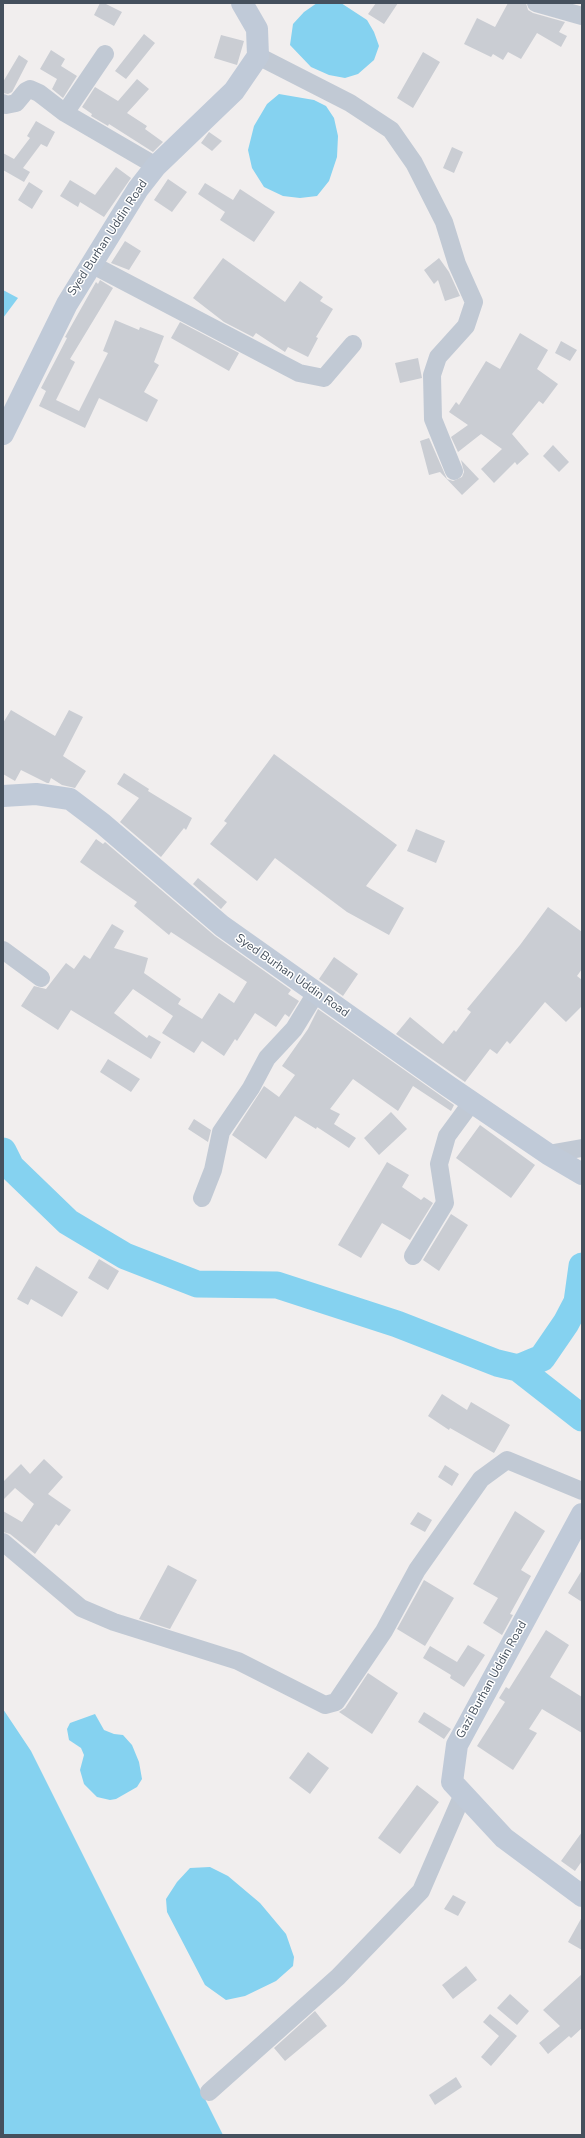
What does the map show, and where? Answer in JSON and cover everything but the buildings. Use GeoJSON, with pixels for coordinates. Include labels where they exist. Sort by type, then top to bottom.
{"type":"FeatureCollection","features":[{"type":"Feature","properties":{"kind":"street"},"geometry":{"type":"LineString","coordinates":[[242,3],[257,29],[258,56],[350,103],[391,130],[414,163],[444,222],[457,264],[474,302],[466,326],[438,357],[432,375],[434,418],[454,471]]}},
{"type":"Feature","properties":{"kind":"street"},"geometry":{"type":"LineString","coordinates":[[536,3],[582,16]]}},
{"type":"Feature","properties":{"kind":"street"},"geometry":{"type":"LineString","coordinates":[[65,113],[105,54]]}},
{"type":"Feature","properties":{"kind":"street","name":"Syed Burhan Uddin Road"},"geometry":{"type":"LineString","coordinates":[[3,434],[67,304],[138,189],[156,166],[234,91],[258,56]]}},
{"type":"Feature","properties":{"kind":"street"},"geometry":{"type":"LineString","coordinates":[[3,103],[6,105],[16,103],[26,91],[30,89],[39,93],[65,113],[156,166]]}},
{"type":"Feature","properties":{"kind":"street"},"geometry":{"type":"LineString","coordinates":[[91,264],[299,373],[324,378],[353,344]]}},
{"type":"Feature","properties":{"kind":"street","name":"Syed Burhan Uddin Road"},"geometry":{"type":"LineString","coordinates":[[3,796],[36,794],[70,799],[103,824],[222,926],[472,1102],[553,1157],[582,1174]]}},
{"type":"Feature","properties":{"kind":"street"},"geometry":{"type":"LineString","coordinates":[[3,950],[41,978]]}},
{"type":"Feature","properties":{"kind":"street"},"geometry":{"type":"LineString","coordinates":[[202,1198],[213,1170],[221,1132],[251,1088],[267,1058],[294,1029],[316,993]]}},
{"type":"Feature","properties":{"kind":"street"},"geometry":{"type":"LineString","coordinates":[[413,1256],[445,1203],[439,1164],[447,1136],[472,1102]]}},
{"type":"Feature","properties":{"kind":"street"},"geometry":{"type":"LineString","coordinates":[[553,1157],[582,1148]]}},
{"type":"Feature","properties":{"kind":"street"},"geometry":{"type":"LineString","coordinates":[[3,1542],[81,1608],[114,1622],[238,1661],[325,1705],[336,1702],[384,1631],[417,1570],[481,1479],[507,1460],[582,1491]]}},
{"type":"Feature","properties":{"kind":"street","name":"Gazi Burhan Uddin Road"},"geometry":{"type":"LineString","coordinates":[[582,1514],[457,1745],[452,1782],[504,1838],[582,1896]]}},
{"type":"Feature","properties":{"kind":"street"},"geometry":{"type":"LineString","coordinates":[[209,2092],[338,1977],[421,1891],[463,1794]]}},
{"type":"Feature","properties":{"kind":"water"},"geometry":{"type":"Polygon","coordinates":[[[317,3],[341,3],[367,20],[374,32],[379,46],[374,60],[358,74],[345,78],[329,75],[311,67],[290,45],[293,24],[304,12],[317,3]]]}},
{"type":"Feature","properties":{"kind":"water"},"geometry":{"type":"Polygon","coordinates":[[[279,94],[314,100],[326,106],[334,118],[338,136],[337,157],[329,181],[317,196],[300,198],[283,196],[264,187],[252,168],[248,150],[254,126],[267,104],[279,94]]]}},
{"type":"Feature","properties":{"kind":"water"},"geometry":{"type":"Polygon","coordinates":[[[3,290],[18,298],[3,318],[3,290]]]}},
{"type":"Feature","properties":{"kind":"water"},"geometry":{"type":"Polygon","coordinates":[[[3,1709],[31,1751],[223,2135],[3,2135],[3,1709]]]}},
{"type":"Feature","properties":{"kind":"water"},"geometry":{"type":"Polygon","coordinates":[[[95,1714],[104,1730],[114,1734],[123,1735],[132,1745],[139,1762],[142,1779],[137,1787],[116,1799],[110,1800],[97,1797],[84,1784],[80,1770],[84,1755],[81,1748],[69,1740],[67,1729],[70,1723],[95,1714]]]}},
{"type":"Feature","properties":{"kind":"water"},"geometry":{"type":"Polygon","coordinates":[[[210,1867],[228,1876],[260,1903],[286,1934],[294,1957],[293,1966],[276,1981],[245,1996],[226,2000],[205,1985],[167,1912],[166,1899],[177,1882],[190,1868],[210,1867]]]}},
{"type":"Feature","properties":{"kind":"waterway"},"geometry":{"type":"LineString","coordinates":[[3,1151],[11,1167],[68,1222],[125,1256],[197,1284],[277,1285],[397,1324],[497,1363],[518,1368],[542,1358],[566,1323],[577,1302],[582,1266]]}},
{"type":"Feature","properties":{"kind":"waterway"},"geometry":{"type":"LineString","coordinates":[[518,1368],[582,1418]]}}]}
